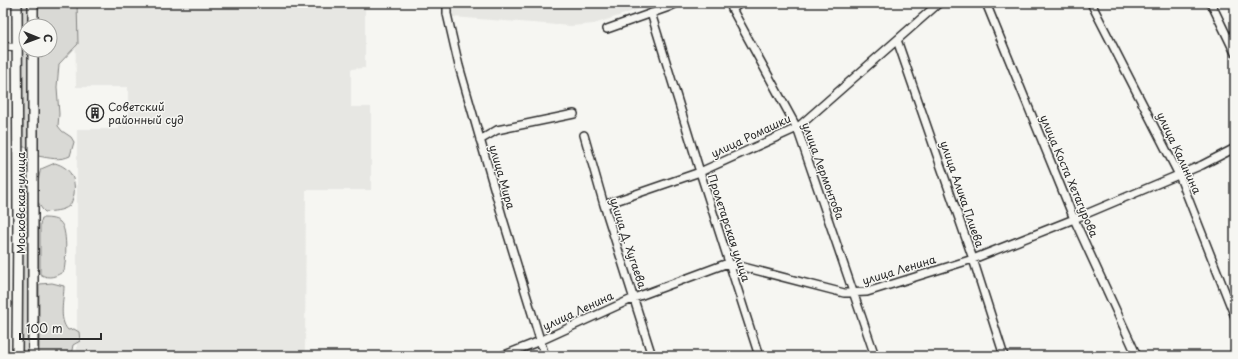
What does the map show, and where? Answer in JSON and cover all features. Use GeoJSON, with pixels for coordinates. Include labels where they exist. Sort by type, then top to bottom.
{"type":"FeatureCollection","features":[{"type":"Feature","properties":{"kind":"main road","name":"Московская улица"},"geometry":{"type":"LineString","coordinates":[[17,3],[17,356]]}},
{"type":"Feature","properties":{"kind":"main road"},"geometry":{"type":"LineString","coordinates":[[32,3],[33,18]]}},
{"type":"Feature","properties":{"kind":"main road","name":"Московская улица"},"geometry":{"type":"LineString","coordinates":[[33,58],[33,356]]}},
{"type":"Feature","properties":{"kind":"street","name":"улица Мира"},"geometry":{"type":"LineString","coordinates":[[447,3],[447,14],[458,66],[545,356]]}},
{"type":"Feature","properties":{"kind":"street"},"geometry":{"type":"LineString","coordinates":[[606,29],[669,7],[676,3]]}},
{"type":"Feature","properties":{"kind":"street"},"geometry":{"type":"LineString","coordinates":[[731,6],[741,3]]}},
{"type":"Feature","properties":{"kind":"street","name":"улица Ромашки"},"geometry":{"type":"LineString","coordinates":[[604,205],[700,172],[797,128],[939,3]]}},
{"type":"Feature","properties":{"kind":"street","name":"улица Коста Хетагурова"},"geometry":{"type":"LineString","coordinates":[[986,3],[1074,219],[1137,356]]}},
{"type":"Feature","properties":{"kind":"street","name":"улица Калинина"},"geometry":{"type":"LineString","coordinates":[[1092,3],[1179,175],[1235,316]]}},
{"type":"Feature","properties":{"kind":"street"},"geometry":{"type":"LineString","coordinates":[[1211,3],[1235,53]]}},
{"type":"Feature","properties":{"kind":"street","name":"улица Лермонтова"},"geometry":{"type":"LineString","coordinates":[[731,6],[797,128],[855,293],[875,356]]}},
{"type":"Feature","properties":{"kind":"street","name":"Пролетарская улица"},"geometry":{"type":"LineString","coordinates":[[652,13],[728,263],[759,356]]}},
{"type":"Feature","properties":{"kind":"street","name":"улица Алика Плиева"},"geometry":{"type":"LineString","coordinates":[[897,40],[973,259],[1004,356]]}},
{"type":"Feature","properties":{"kind":"street"},"geometry":{"type":"LineString","coordinates":[[3,46],[17,48]]}},
{"type":"Feature","properties":{"kind":"street"},"geometry":{"type":"LineString","coordinates":[[480,140],[497,130],[574,114]]}},
{"type":"Feature","properties":{"kind":"street","name":"улица Д. Хугаева"},"geometry":{"type":"LineString","coordinates":[[584,135],[604,205],[652,356]]}},
{"type":"Feature","properties":{"kind":"street","name":"улица Ленина"},"geometry":{"type":"LineString","coordinates":[[502,356],[540,341],[634,298],[728,263],[835,291],[855,293],[867,292],[973,259],[1179,175],[1235,148]]}},
{"type":"Feature","properties":{"kind":"shaded area"},"geometry":{"type":"Polygon","coordinates":[[[20,3],[30,3],[30,18],[20,18],[20,3]]]}},
{"type":"Feature","properties":{"kind":"shaded area"},"geometry":{"type":"Polygon","coordinates":[[[38,3],[77,3],[78,44],[59,64],[57,87],[59,114],[58,126],[62,131],[71,137],[74,142],[70,156],[66,158],[54,159],[38,156],[38,58],[58,58],[58,18],[38,18],[38,3]]]}},
{"type":"Feature","properties":{"kind":"shaded area"},"geometry":{"type":"Polygon","coordinates":[[[75,3],[365,3],[365,68],[351,69],[351,107],[371,107],[371,190],[306,190],[305,356],[77,356],[77,129],[119,129],[119,120],[128,119],[128,87],[76,87],[75,3]]]}},
{"type":"Feature","properties":{"kind":"shaded area"},"geometry":{"type":"Polygon","coordinates":[[[451,3],[658,3],[594,24],[571,26],[452,17],[451,3]]]}},
{"type":"Feature","properties":{"kind":"shaded area"},"geometry":{"type":"Polygon","coordinates":[[[20,58],[30,58],[30,147],[20,147],[20,58]]]}},
{"type":"Feature","properties":{"kind":"shaded area"},"geometry":{"type":"Polygon","coordinates":[[[21,161],[28,161],[29,356],[22,356],[21,161]]]}},
{"type":"Feature","properties":{"kind":"shaded area"},"geometry":{"type":"Polygon","coordinates":[[[55,163],[69,171],[73,179],[74,194],[71,203],[67,208],[45,212],[41,208],[37,197],[38,180],[41,169],[55,163]]]}},
{"type":"Feature","properties":{"kind":"shaded area"},"geometry":{"type":"Polygon","coordinates":[[[42,218],[51,218],[60,222],[64,231],[66,253],[64,271],[53,277],[47,277],[40,274],[40,224],[42,218]]]}},
{"type":"Feature","properties":{"kind":"shaded area"},"geometry":{"type":"Polygon","coordinates":[[[52,283],[64,286],[62,315],[65,326],[68,330],[74,329],[79,332],[80,341],[73,345],[71,355],[74,356],[39,356],[39,286],[40,284],[52,283]]]}},
{"type":"Feature","properties":{"kind":"shaded area"},"geometry":{"type":"Polygon","coordinates":[[[81,353],[87,356],[74,356],[81,353]]]}},
{"type":"Feature","properties":{"kind":"place","name":"Советский районный суд"},"geometry":{"type":"Point","coordinates":[95,113]}}]}
